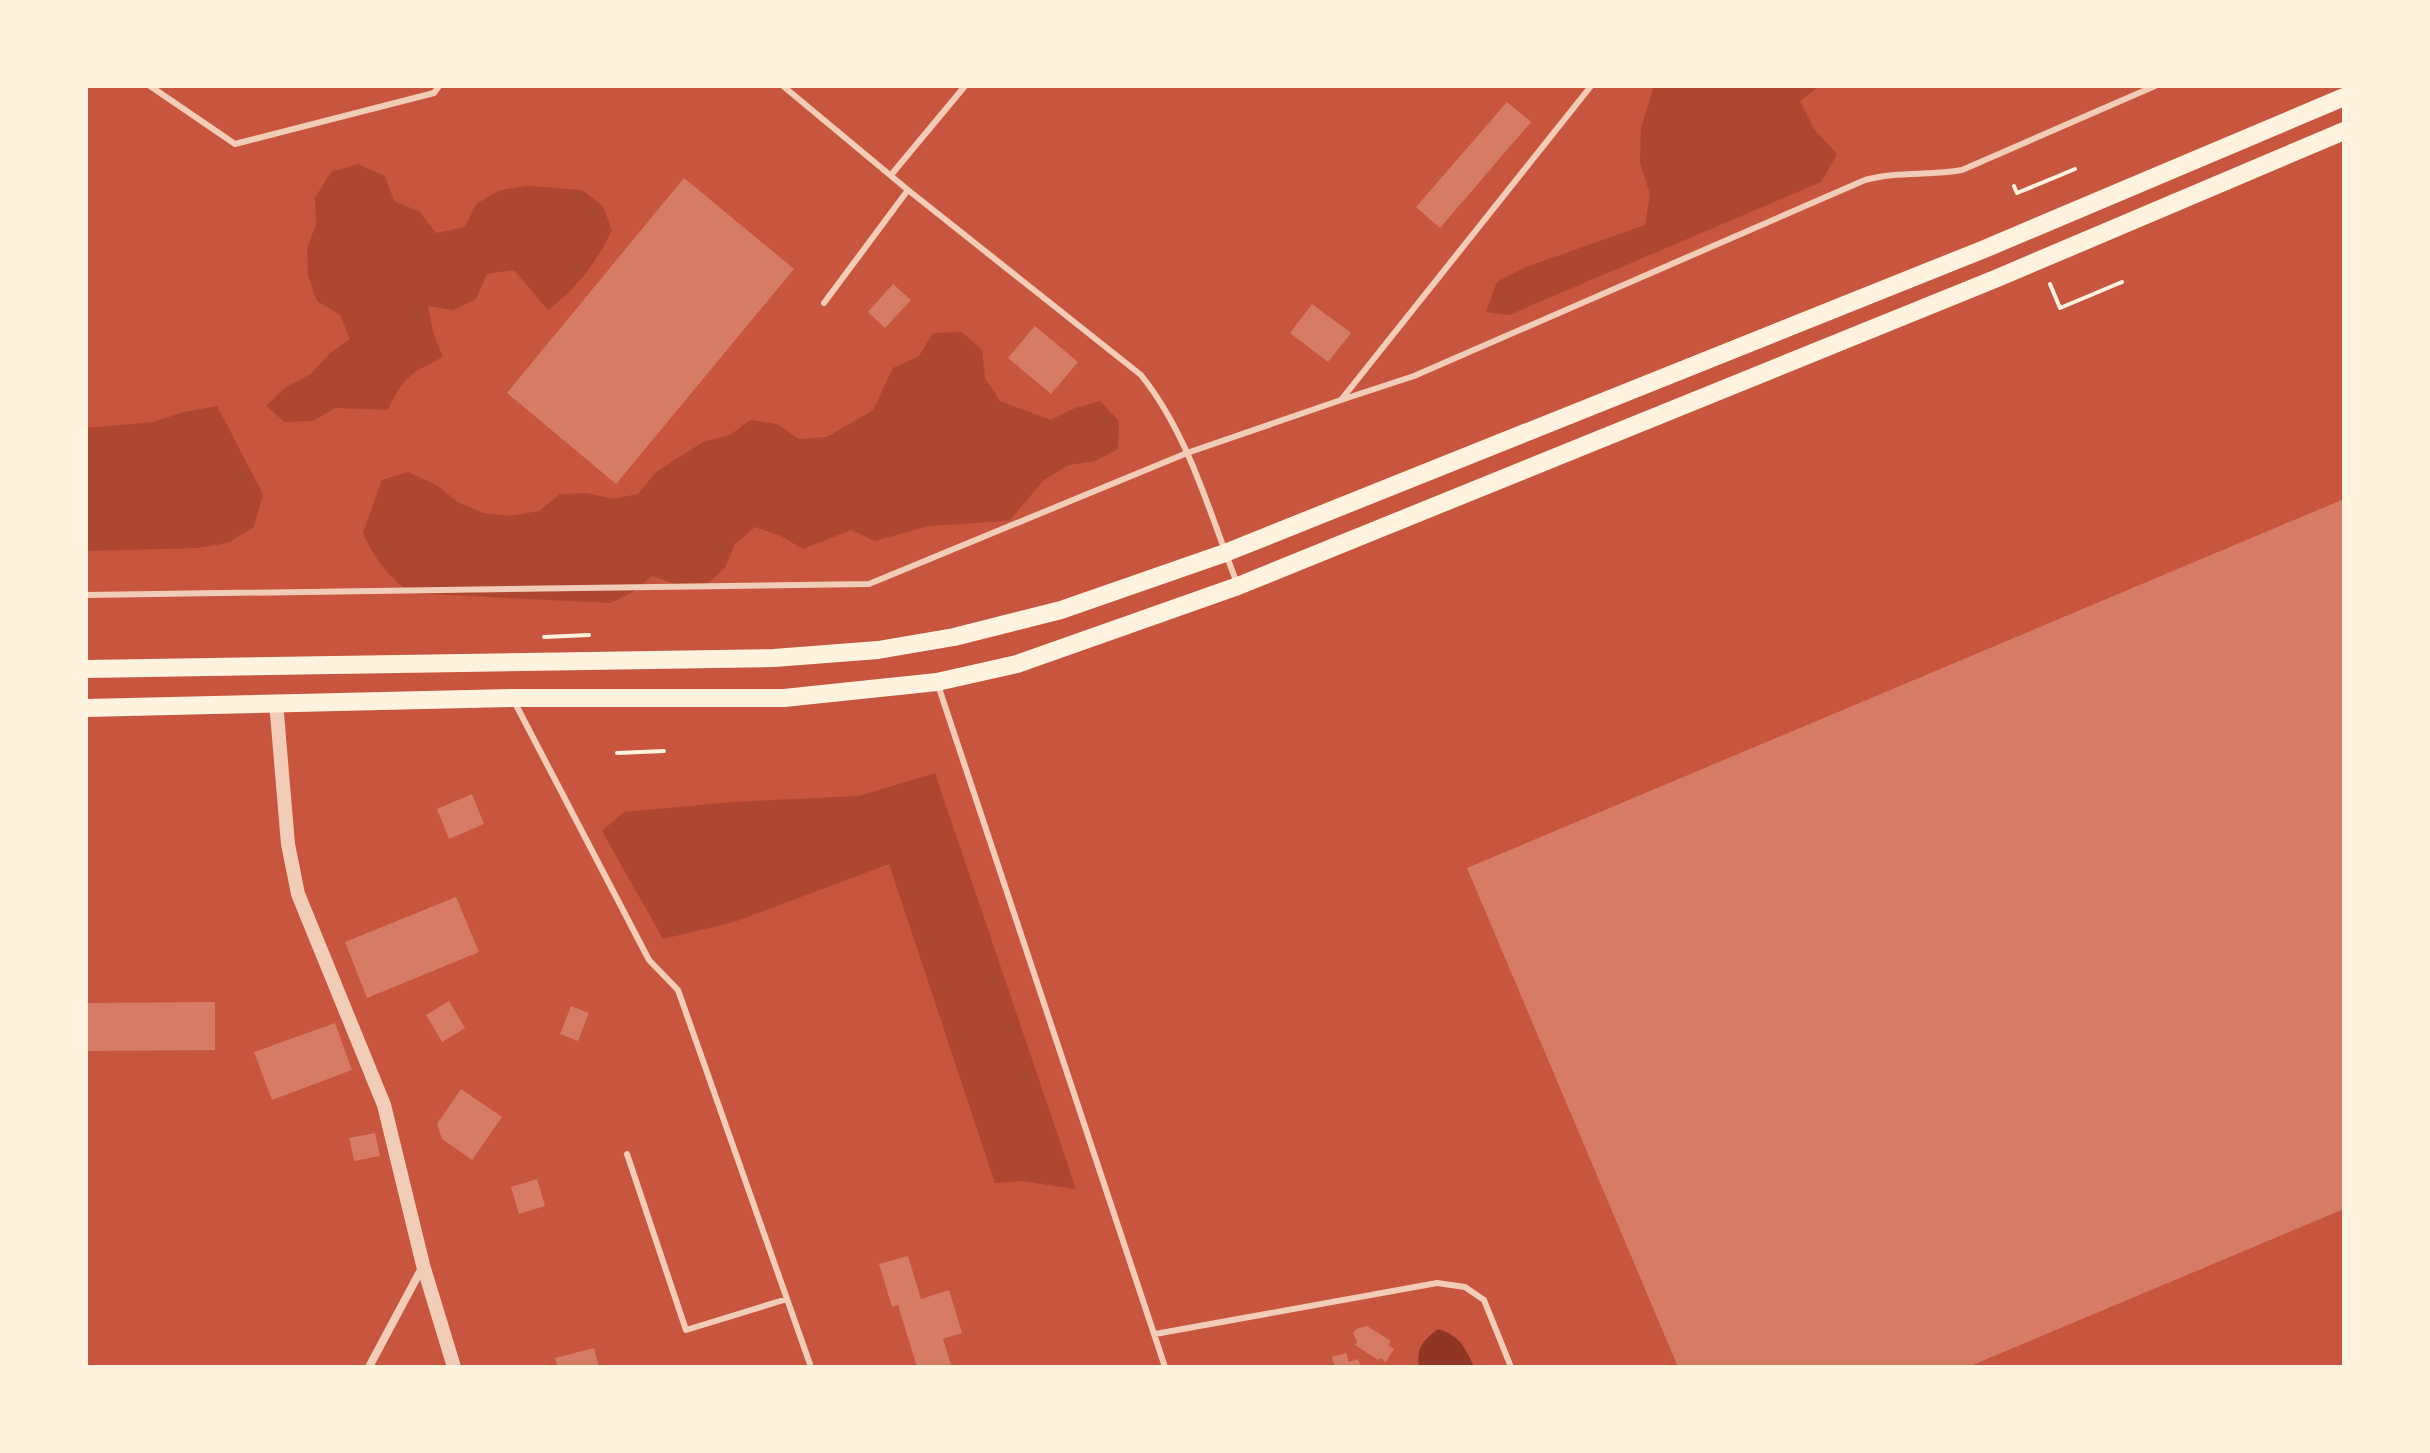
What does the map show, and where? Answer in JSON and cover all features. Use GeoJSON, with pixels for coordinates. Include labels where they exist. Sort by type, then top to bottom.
{"type":"FeatureCollection","features":[{"type":"Feature","properties":{"kind":"main road"},"geometry":{"type":"LineString","coordinates":[[86,669],[774,658],[878,650],[954,637],[1061,610],[1225,553],[1982,250],[2344,97]]}},
{"type":"Feature","properties":{"kind":"main road"},"geometry":{"type":"LineString","coordinates":[[86,708],[512,698],[784,698],[937,682],[1017,664],[1238,586],[1995,279],[2344,131]]}},
{"type":"Feature","properties":{"kind":"street"},"geometry":{"type":"LineString","coordinates":[[276,702],[288,844],[298,894],[384,1105],[423,1265],[454,1367]]}},
{"type":"Feature","properties":{"kind":"street"},"geometry":{"type":"LineString","coordinates":[[369,1367],[423,1265]]}},
{"type":"Feature","properties":{"kind":"lane"},"geometry":{"type":"LineString","coordinates":[[150,86],[235,144],[434,93],[439,86]]}},
{"type":"Feature","properties":{"kind":"lane"},"geometry":{"type":"LineString","coordinates":[[783,86],[908,190],[1141,375],[1162,401],[1187,453],[1238,586]]}},
{"type":"Feature","properties":{"kind":"lane"},"geometry":{"type":"LineString","coordinates":[[891,175],[965,86]]}},
{"type":"Feature","properties":{"kind":"lane"},"geometry":{"type":"LineString","coordinates":[[1341,400],[1591,86]]}},
{"type":"Feature","properties":{"kind":"lane"},"geometry":{"type":"LineString","coordinates":[[86,595],[869,584],[1187,453],[1414,376],[1865,180],[1886,174],[1941,174],[1962,170],[2155,86]]}},
{"type":"Feature","properties":{"kind":"lane"},"geometry":{"type":"LineString","coordinates":[[824,303],[908,190]]}},
{"type":"Feature","properties":{"kind":"lane"},"geometry":{"type":"LineString","coordinates":[[937,682],[1165,1367]]}},
{"type":"Feature","properties":{"kind":"lane"},"geometry":{"type":"LineString","coordinates":[[512,698],[649,960],[678,990],[811,1367]]}},
{"type":"Feature","properties":{"kind":"lane"},"geometry":{"type":"LineString","coordinates":[[627,1154],[686,1330],[787,1299]]}},
{"type":"Feature","properties":{"kind":"lane"},"geometry":{"type":"LineString","coordinates":[[1155,1334],[1437,1283],[1465,1287],[1484,1300],[1511,1367]]}},
{"type":"Feature","properties":{"kind":"path"},"geometry":{"type":"LineString","coordinates":[[2014,186],[2017,193],[2075,169]]}},
{"type":"Feature","properties":{"kind":"path"},"geometry":{"type":"LineString","coordinates":[[2050,284],[2060,308],[2122,282]]}},
{"type":"Feature","properties":{"kind":"path"},"geometry":{"type":"LineString","coordinates":[[544,637],[589,635]]}},
{"type":"Feature","properties":{"kind":"path"},"geometry":{"type":"LineString","coordinates":[[617,753],[664,751]]}},
{"type":"Feature","properties":{"kind":"shaded area"},"geometry":{"type":"Polygon","coordinates":[[[1654,86],[1819,86],[1800,101],[1814,129],[1837,154],[1821,182],[1509,315],[1486,312],[1497,282],[1526,267],[1645,225],[1650,194],[1640,163],[1641,128],[1654,86]]]}},
{"type":"Feature","properties":{"kind":"shaded area"},"geometry":{"type":"Polygon","coordinates":[[[358,164],[385,176],[394,201],[420,212],[436,233],[465,227],[476,204],[500,190],[527,186],[582,190],[603,206],[612,230],[585,274],[548,310],[514,270],[487,274],[476,299],[453,310],[428,306],[433,332],[443,357],[409,377],[388,410],[335,408],[313,421],[285,422],[266,406],[286,387],[311,374],[329,354],[350,339],[340,315],[317,301],[308,276],[307,249],[316,224],[315,198],[331,172],[358,164]]]}},
{"type":"Feature","properties":{"kind":"shaded area"},"geometry":{"type":"Polygon","coordinates":[[[962,332],[982,350],[985,378],[1000,401],[1051,420],[1075,408],[1100,401],[1119,421],[1118,449],[1095,461],[1069,465],[1044,480],[1009,521],[928,526],[875,541],[851,530],[803,549],[781,536],[755,527],[735,544],[725,568],[705,586],[678,585],[652,576],[633,592],[610,603],[410,593],[382,566],[363,533],[382,480],[408,472],[483,513],[510,516],[539,511],[560,494],[587,493],[613,499],[638,494],[656,472],[703,442],[730,435],[750,420],[777,424],[799,439],[827,437],[873,410],[893,368],[919,356],[933,333],[962,332]]]}},
{"type":"Feature","properties":{"kind":"shaded area"},"geometry":{"type":"Polygon","coordinates":[[[217,406],[263,494],[254,527],[228,543],[197,548],[86,551],[86,428],[153,422],[217,406]]]}},
{"type":"Feature","properties":{"kind":"shaded area"},"geometry":{"type":"Polygon","coordinates":[[[935,773],[1076,1189],[1021,1181],[995,1183],[889,864],[734,922],[663,939],[602,831],[624,812],[733,802],[859,796],[935,773]]]}},
{"type":"Feature","properties":{"kind":"shaded area"},"geometry":{"type":"Polygon","coordinates":[[[1438,1329],[1460,1343],[1474,1367],[1419,1367],[1422,1345],[1438,1329]]]}},
{"type":"Feature","properties":{"kind":"building"},"geometry":{"type":"Polygon","coordinates":[[[1507,102],[1531,122],[1440,228],[1416,207],[1507,102]]]}},
{"type":"Feature","properties":{"kind":"building"},"geometry":{"type":"Polygon","coordinates":[[[684,178],[794,269],[616,484],[507,393],[684,178]]]}},
{"type":"Feature","properties":{"kind":"building"},"geometry":{"type":"Polygon","coordinates":[[[893,284],[911,300],[885,328],[868,312],[893,284]]]}},
{"type":"Feature","properties":{"kind":"building"},"geometry":{"type":"Polygon","coordinates":[[[1312,304],[1351,333],[1328,362],[1290,333],[1312,304]]]}},
{"type":"Feature","properties":{"kind":"building"},"geometry":{"type":"Polygon","coordinates":[[[1035,326],[1078,362],[1051,394],[1008,358],[1035,326]]]}},
{"type":"Feature","properties":{"kind":"building"},"geometry":{"type":"Polygon","coordinates":[[[2344,499],[2344,1209],[1968,1367],[1678,1367],[1467,868],[2344,499]]]}},
{"type":"Feature","properties":{"kind":"building"},"geometry":{"type":"Polygon","coordinates":[[[472,794],[484,824],[449,839],[437,809],[472,794]]]}},
{"type":"Feature","properties":{"kind":"building"},"geometry":{"type":"Polygon","coordinates":[[[456,897],[479,952],[367,998],[345,942],[456,897]]]}},
{"type":"Feature","properties":{"kind":"building"},"geometry":{"type":"Polygon","coordinates":[[[449,1001],[465,1028],[442,1042],[426,1015],[449,1001]]]}},
{"type":"Feature","properties":{"kind":"building"},"geometry":{"type":"Polygon","coordinates":[[[215,1002],[215,1050],[86,1051],[86,1003],[215,1002]]]}},
{"type":"Feature","properties":{"kind":"building"},"geometry":{"type":"Polygon","coordinates":[[[571,1006],[589,1013],[578,1041],[560,1034],[571,1006]]]}},
{"type":"Feature","properties":{"kind":"building"},"geometry":{"type":"Polygon","coordinates":[[[335,1023],[352,1070],[272,1100],[254,1052],[335,1023]]]}},
{"type":"Feature","properties":{"kind":"building"},"geometry":{"type":"Polygon","coordinates":[[[461,1089],[502,1117],[472,1160],[442,1139],[437,1124],[461,1089]]]}},
{"type":"Feature","properties":{"kind":"building"},"geometry":{"type":"Polygon","coordinates":[[[375,1133],[380,1156],[354,1161],[349,1138],[375,1133]]]}},
{"type":"Feature","properties":{"kind":"building"},"geometry":{"type":"Polygon","coordinates":[[[537,1179],[545,1206],[519,1214],[511,1187],[537,1179]]]}},
{"type":"Feature","properties":{"kind":"building"},"geometry":{"type":"Polygon","coordinates":[[[908,1256],[921,1299],[949,1290],[962,1333],[943,1339],[951,1365],[917,1367],[898,1305],[892,1307],[879,1264],[908,1256]]]}},
{"type":"Feature","properties":{"kind":"building"},"geometry":{"type":"Polygon","coordinates":[[[1367,1326],[1391,1341],[1388,1345],[1394,1349],[1386,1362],[1355,1345],[1357,1342],[1353,1333],[1367,1326]]]}},
{"type":"Feature","properties":{"kind":"building"},"geometry":{"type":"Polygon","coordinates":[[[594,1348],[599,1367],[558,1367],[555,1358],[594,1348]]]}},
{"type":"Feature","properties":{"kind":"building"},"geometry":{"type":"Polygon","coordinates":[[[1346,1353],[1349,1362],[1358,1359],[1361,1367],[1335,1367],[1332,1357],[1346,1353]]]}}]}
